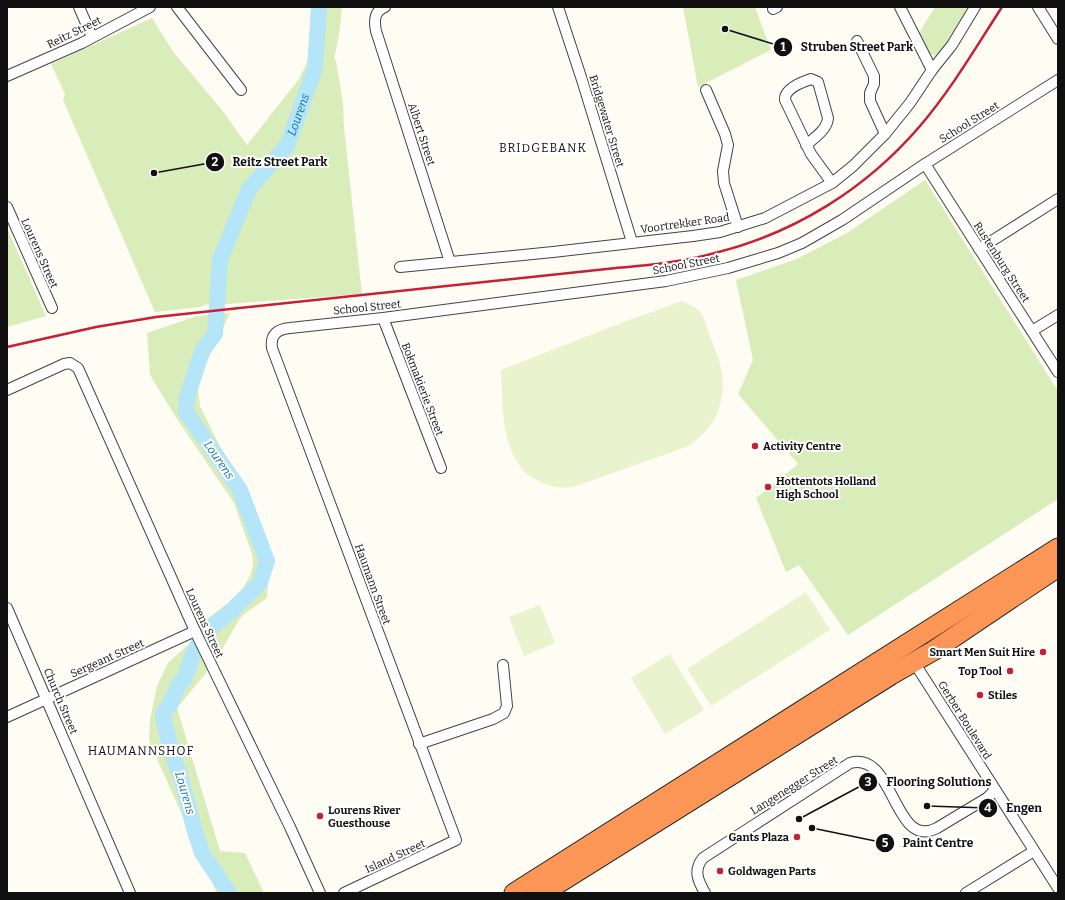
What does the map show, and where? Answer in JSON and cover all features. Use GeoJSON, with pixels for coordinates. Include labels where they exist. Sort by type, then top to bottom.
{"type":"FeatureCollection","features":[{"type":"Feature","properties":{"kind":"highway"},"geometry":{"type":"LineString","coordinates":[[542,893],[910,653],[1058,548]]}},
{"type":"Feature","properties":{"kind":"highway"},"geometry":{"type":"LineString","coordinates":[[514,893],[910,653],[933,650],[1058,567]]}},
{"type":"Feature","properties":{"kind":"street"},"geometry":{"type":"LineString","coordinates":[[79,7],[92,37]]}},
{"type":"Feature","properties":{"kind":"street","name":"Reitz Street"},"geometry":{"type":"LineString","coordinates":[[7,76],[92,37],[150,7]]}},
{"type":"Feature","properties":{"kind":"street"},"geometry":{"type":"LineString","coordinates":[[176,7],[241,90]]}},
{"type":"Feature","properties":{"kind":"street","name":"Albert Street"},"geometry":{"type":"LineString","coordinates":[[385,7],[377,14],[375,24],[376,31],[450,262]]}},
{"type":"Feature","properties":{"kind":"street","name":"Bridgewater Street"},"geometry":{"type":"LineString","coordinates":[[558,7],[632,242]]}},
{"type":"Feature","properties":{"kind":"street"},"geometry":{"type":"LineString","coordinates":[[900,7],[932,70]]}},
{"type":"Feature","properties":{"kind":"street","name":"Voortrekker Road"},"geometry":{"type":"LineString","coordinates":[[400,268],[553,252],[720,232],[765,218],[832,183],[853,166],[885,134],[952,45],[976,7]]}},
{"type":"Feature","properties":{"kind":"street"},"geometry":{"type":"LineString","coordinates":[[1038,7],[1058,39]]}},
{"type":"Feature","properties":{"kind":"street"},"geometry":{"type":"LineString","coordinates":[[857,41],[874,76],[874,84],[869,97],[885,134]]}},
{"type":"Feature","properties":{"kind":"street"},"geometry":{"type":"LineString","coordinates":[[806,145],[824,129],[828,118],[818,82],[811,79],[787,91],[784,96],[806,145],[832,183]]}},
{"type":"Feature","properties":{"kind":"street","name":"School Street"},"geometry":{"type":"LineString","coordinates":[[274,336],[280,329],[383,318],[666,281],[736,265],[778,253],[822,232],[866,205],[925,164],[1058,80]]}},
{"type":"Feature","properties":{"kind":"street"},"geometry":{"type":"LineString","coordinates":[[706,90],[728,145],[722,171],[724,183],[738,227]]}},
{"type":"Feature","properties":{"kind":"street","name":"Rustenburg Street"},"geometry":{"type":"LineString","coordinates":[[925,164],[1058,372]]}},
{"type":"Feature","properties":{"kind":"street"},"geometry":{"type":"LineString","coordinates":[[979,249],[1058,199]]}},
{"type":"Feature","properties":{"kind":"street","name":"Lourens Street"},"geometry":{"type":"LineString","coordinates":[[7,207],[52,308]]}},
{"type":"Feature","properties":{"kind":"street"},"geometry":{"type":"LineString","coordinates":[[1032,331],[1058,315]]}},
{"type":"Feature","properties":{"kind":"street","name":"Bokmakierie Street"},"geometry":{"type":"LineString","coordinates":[[383,318],[441,468]]}},
{"type":"Feature","properties":{"kind":"street","name":"Haumann Street"},"geometry":{"type":"LineString","coordinates":[[274,336],[272,343],[276,358],[456,840]]}},
{"type":"Feature","properties":{"kind":"street","name":"Lourens Street"},"geometry":{"type":"LineString","coordinates":[[7,390],[64,364],[70,363],[78,368],[196,634],[290,827],[320,893]]}},
{"type":"Feature","properties":{"kind":"street","name":"Church Street"},"geometry":{"type":"LineString","coordinates":[[7,608],[130,893]]}},
{"type":"Feature","properties":{"kind":"street","name":"Sergeant Street"},"geometry":{"type":"LineString","coordinates":[[7,717],[46,698],[196,634]]}},
{"type":"Feature","properties":{"kind":"street","name":"Gerber Boulevard"},"geometry":{"type":"LineString","coordinates":[[910,653],[919,670],[1058,888]]}},
{"type":"Feature","properties":{"kind":"street"},"geometry":{"type":"LineString","coordinates":[[419,744],[493,719],[504,713],[507,706],[503,665]]}},
{"type":"Feature","properties":{"kind":"street","name":"Langenegger Street"},"geometry":{"type":"LineString","coordinates":[[705,893],[697,875],[698,866],[703,858],[850,763],[860,762],[869,764],[873,767],[909,824],[920,831],[928,831],[936,828],[986,798],[995,790]]}},
{"type":"Feature","properties":{"kind":"street","name":"Island Street"},"geometry":{"type":"LineString","coordinates":[[344,893],[456,840]]}},
{"type":"Feature","properties":{"kind":"street"},"geometry":{"type":"LineString","coordinates":[[966,893],[1034,851]]}},
{"type":"Feature","properties":{"kind":"green space"},"geometry":{"type":"Polygon","coordinates":[[[316,7],[342,7],[339,36],[334,59],[336,60],[343,103],[344,127],[362,294],[229,304],[207,304],[201,307],[155,312],[63,100],[65,94],[51,64],[152,18],[174,53],[222,110],[247,145],[299,79],[308,60],[316,7]]]}},
{"type":"Feature","properties":{"kind":"green space"},"geometry":{"type":"Polygon","coordinates":[[[683,7],[755,7],[771,50],[698,87],[683,7]]]}},
{"type":"Feature","properties":{"kind":"green space"},"geometry":{"type":"Polygon","coordinates":[[[935,7],[971,7],[941,53],[935,56],[929,53],[919,33],[935,7]]]}},
{"type":"Feature","properties":{"kind":"green space"},"geometry":{"type":"Polygon","coordinates":[[[925,180],[1058,391],[1058,499],[848,635],[799,565],[786,572],[756,498],[798,464],[738,394],[753,360],[736,280],[797,259],[847,233],[925,180]]]}},
{"type":"Feature","properties":{"kind":"green space"},"geometry":{"type":"Polygon","coordinates":[[[7,228],[46,316],[7,327],[7,228]]]}},
{"type":"Feature","properties":{"kind":"green space"},"geometry":{"type":"Polygon","coordinates":[[[682,301],[697,309],[701,313],[721,368],[723,392],[721,403],[717,414],[705,432],[686,447],[573,487],[563,488],[549,485],[526,473],[510,448],[506,435],[501,370],[682,301]]]}},
{"type":"Feature","properties":{"kind":"green space"},"geometry":{"type":"Polygon","coordinates":[[[230,313],[204,368],[198,389],[200,406],[220,447],[240,478],[248,495],[269,555],[267,598],[243,615],[212,666],[177,708],[220,851],[245,853],[264,893],[217,893],[149,741],[150,720],[157,686],[168,663],[189,644],[202,623],[239,595],[251,574],[253,564],[252,554],[234,503],[177,419],[150,375],[147,333],[197,316],[230,313]]]}},
{"type":"Feature","properties":{"kind":"green space"},"geometry":{"type":"Polygon","coordinates":[[[806,592],[830,630],[711,706],[687,669],[806,592]]]}},
{"type":"Feature","properties":{"kind":"green space"},"geometry":{"type":"Polygon","coordinates":[[[540,605],[555,643],[524,656],[509,617],[540,605]]]}},
{"type":"Feature","properties":{"kind":"green space"},"geometry":{"type":"Polygon","coordinates":[[[670,654],[704,710],[665,734],[631,678],[670,654]]]}},
{"type":"Feature","properties":{"kind":"waterway","name":"Lourens"},"geometry":{"type":"LineString","coordinates":[[229,893],[202,853],[181,778],[173,757],[163,717],[165,710],[170,705],[179,684],[185,678],[192,656],[204,633],[230,612],[260,583],[267,561],[240,490],[186,412],[187,397],[203,349],[215,334],[220,260],[249,189],[288,144],[315,68],[319,7]]}},
{"type":"Feature","properties":{"kind":"railway"},"geometry":{"type":"LineString","coordinates":[[7,347],[96,327],[156,317],[678,261],[703,256],[745,244],[773,234],[801,221],[827,206],[852,189],[899,149],[920,126],[942,98],[1002,7]]}},
{"type":"Feature","properties":{"kind":"place","name":"Struben Street Park"},"geometry":{"type":"Point","coordinates":[725,29]}},
{"type":"Feature","properties":{"kind":"place","name":"Reitz Street Park"},"geometry":{"type":"Point","coordinates":[154,173]}},
{"type":"Feature","properties":{"kind":"place","name":"Activity Centre"},"geometry":{"type":"Point","coordinates":[755,446]}},
{"type":"Feature","properties":{"kind":"place","name":"Hottentots Holland High School"},"geometry":{"type":"Point","coordinates":[768,487]}},
{"type":"Feature","properties":{"kind":"place","name":"Smart Men Suit Hire"},"geometry":{"type":"Point","coordinates":[1043,652]}},
{"type":"Feature","properties":{"kind":"place","name":"Top Tool"},"geometry":{"type":"Point","coordinates":[1010,671]}},
{"type":"Feature","properties":{"kind":"place","name":"Stiles"},"geometry":{"type":"Point","coordinates":[980,695]}},
{"type":"Feature","properties":{"kind":"place","name":"Engen"},"geometry":{"type":"Point","coordinates":[927,806]}},
{"type":"Feature","properties":{"kind":"place","name":"Lourens River Guesthouse"},"geometry":{"type":"Point","coordinates":[320,816]}},
{"type":"Feature","properties":{"kind":"place","name":"Flooring Solutions"},"geometry":{"type":"Point","coordinates":[799,819]}},
{"type":"Feature","properties":{"kind":"place","name":"Paint Centre"},"geometry":{"type":"Point","coordinates":[812,828]}},
{"type":"Feature","properties":{"kind":"place","name":"Gants Plaza"},"geometry":{"type":"Point","coordinates":[797,837]}},
{"type":"Feature","properties":{"kind":"place","name":"Goldwagen Parts"},"geometry":{"type":"Point","coordinates":[720,871]}},
{"type":"Feature","properties":{"kind":"district","name":"BRIDGEBANK"},"geometry":{"type":"Point","coordinates":[543,148]}},
{"type":"Feature","properties":{"kind":"district","name":"HAUMANNSHOF"},"geometry":{"type":"Point","coordinates":[141,751]}}]}
